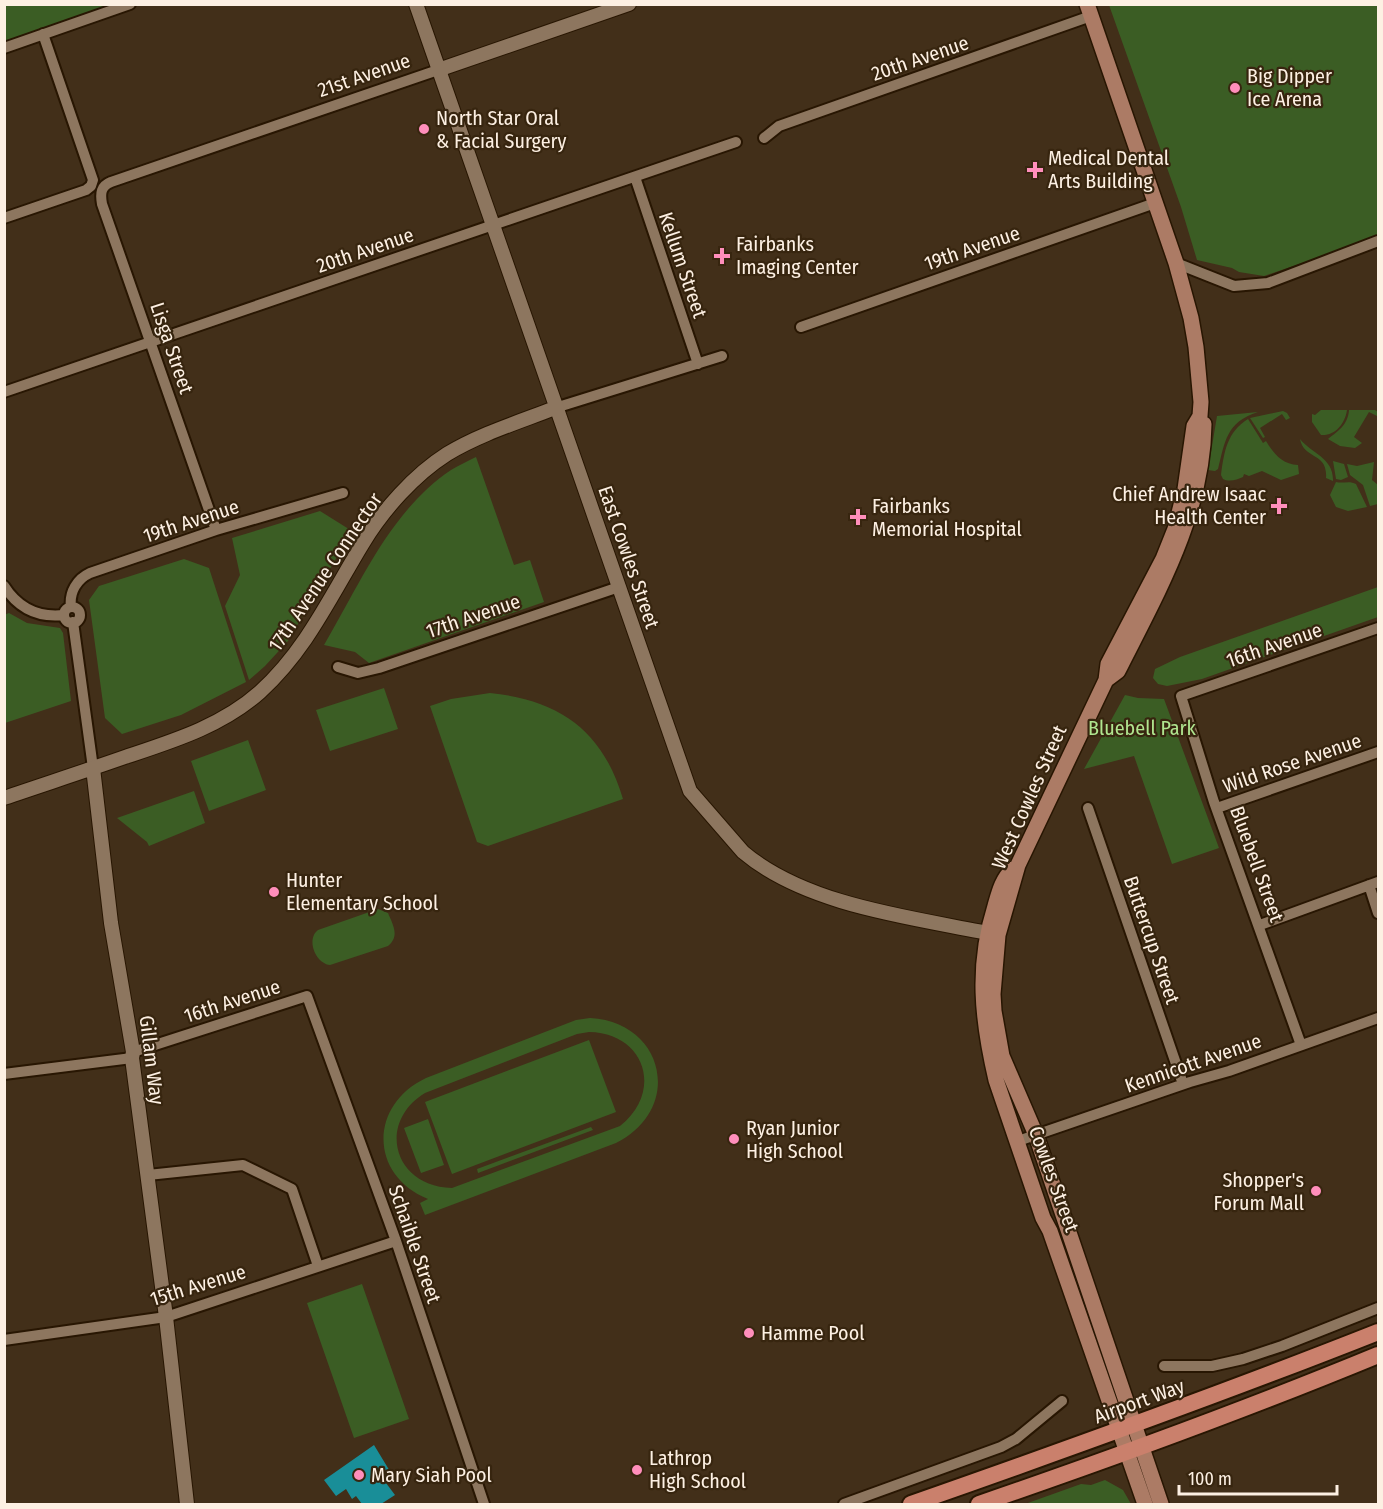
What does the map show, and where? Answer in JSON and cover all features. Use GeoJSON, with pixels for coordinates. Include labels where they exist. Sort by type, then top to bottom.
{"type":"FeatureCollection","features":[{"type":"Feature","properties":{"kind":"main road","name":"West Cowles Street"},"geometry":{"type":"LineString","coordinates":[[992,933],[1018,865],[1106,680],[1118,671],[1172,562],[1191,510],[1200,466],[1204,425],[1200,416],[1199,374],[1191,318],[1176,263],[1089,10]]}},
{"type":"Feature","properties":{"kind":"main road","name":"Cowles Street"},"geometry":{"type":"LineString","coordinates":[[992,933],[993,994],[996,1030],[1002,1056],[1036,1135],[1134,1450],[1145,1504]]}},
{"type":"Feature","properties":{"kind":"main road","name":"Cowles Street"},"geometry":{"type":"LineString","coordinates":[[992,933],[982,978],[985,1029],[996,1080],[1043,1218],[1127,1428]]}},
{"type":"Feature","properties":{"kind":"main road","name":"Airport Way"},"geometry":{"type":"LineString","coordinates":[[911,1504],[1127,1428],[1378,1332]]}},
{"type":"Feature","properties":{"kind":"main road"},"geometry":{"type":"LineString","coordinates":[[979,1504],[1276,1397],[1378,1355]]}},
{"type":"Feature","properties":{"kind":"main road","name":"Cowles Street"},"geometry":{"type":"LineString","coordinates":[[1134,1450],[1161,1504]]}},
{"type":"Feature","properties":{"kind":"street"},"geometry":{"type":"LineString","coordinates":[[4,48],[130,4]]}},
{"type":"Feature","properties":{"kind":"street","name":"East Cowles Street"},"geometry":{"type":"LineString","coordinates":[[416,4],[690,790],[743,852],[793,883],[849,904],[992,933]]}},
{"type":"Feature","properties":{"kind":"street","name":"21st Avenue"},"geometry":{"type":"LineString","coordinates":[[111,182],[628,4]]}},
{"type":"Feature","properties":{"kind":"street","name":"20th Avenue"},"geometry":{"type":"LineString","coordinates":[[764,138],[779,126],[1089,10]]}},
{"type":"Feature","properties":{"kind":"street"},"geometry":{"type":"LineString","coordinates":[[4,218],[79,193],[86,190],[93,180],[43,34]]}},
{"type":"Feature","properties":{"kind":"street","name":"20th Avenue"},"geometry":{"type":"LineString","coordinates":[[4,392],[736,142]]}},
{"type":"Feature","properties":{"kind":"street","name":"Kellum Street"},"geometry":{"type":"LineString","coordinates":[[635,177],[698,364]]}},
{"type":"Feature","properties":{"kind":"street","name":"Lisga Street"},"geometry":{"type":"LineString","coordinates":[[111,182],[102,189],[102,204],[216,530]]}},
{"type":"Feature","properties":{"kind":"street","name":"19th Avenue"},"geometry":{"type":"LineString","coordinates":[[801,327],[1155,203]]}},
{"type":"Feature","properties":{"kind":"street"},"geometry":{"type":"LineString","coordinates":[[1176,263],[1234,286],[1268,283],[1378,241]]}},
{"type":"Feature","properties":{"kind":"street"},"geometry":{"type":"LineString","coordinates":[[555,408],[722,356]]}},
{"type":"Feature","properties":{"kind":"street","name":"17th Avenue Connector"},"geometry":{"type":"LineString","coordinates":[[93,768],[198,731],[220,720],[259,693],[309,637],[363,542],[382,515],[424,472],[445,455],[473,440],[555,408]]}},
{"type":"Feature","properties":{"kind":"street","name":"19th Avenue"},"geometry":{"type":"LineString","coordinates":[[68,611],[74,589],[86,575],[216,530],[343,493]]}},
{"type":"Feature","properties":{"kind":"street"},"geometry":{"type":"LineString","coordinates":[[4,586],[14,599],[31,611],[44,615],[68,611]]}},
{"type":"Feature","properties":{"kind":"street","name":"17th Avenue"},"geometry":{"type":"LineString","coordinates":[[338,667],[358,673],[379,668],[619,587]]}},
{"type":"Feature","properties":{"kind":"street","name":"Gillam Way"},"geometry":{"type":"LineString","coordinates":[[68,611],[67,621],[73,622],[111,922],[133,1055],[187,1504]]}},
{"type":"Feature","properties":{"kind":"street","name":"16th Avenue"},"geometry":{"type":"LineString","coordinates":[[1181,696],[1378,627]]}},
{"type":"Feature","properties":{"kind":"street","name":"Bluebell Street"},"geometry":{"type":"LineString","coordinates":[[1181,696],[1217,808],[1301,1044]]}},
{"type":"Feature","properties":{"kind":"street","name":"Wild Rose Avenue"},"geometry":{"type":"LineString","coordinates":[[1217,808],[1378,752]]}},
{"type":"Feature","properties":{"kind":"street"},"geometry":{"type":"LineString","coordinates":[[4,798],[93,768]]}},
{"type":"Feature","properties":{"kind":"street","name":"Buttercup Street"},"geometry":{"type":"LineString","coordinates":[[1088,808],[1183,1084]]}},
{"type":"Feature","properties":{"kind":"street"},"geometry":{"type":"LineString","coordinates":[[1260,926],[1374,884],[1378,913]]}},
{"type":"Feature","properties":{"kind":"street","name":"16th Avenue"},"geometry":{"type":"LineString","coordinates":[[4,1074],[133,1055],[307,996]]}},
{"type":"Feature","properties":{"kind":"street","name":"Schaible Street"},"geometry":{"type":"LineString","coordinates":[[307,996],[396,1241],[484,1504]]}},
{"type":"Feature","properties":{"kind":"street","name":"Kennicott Avenue"},"geometry":{"type":"LineString","coordinates":[[1018,1141],[1183,1084],[1229,1071],[1378,1018]]}},
{"type":"Feature","properties":{"kind":"street"},"geometry":{"type":"LineString","coordinates":[[148,1175],[243,1165],[292,1189],[318,1266]]}},
{"type":"Feature","properties":{"kind":"street","name":"15th Avenue"},"geometry":{"type":"LineString","coordinates":[[4,1340],[166,1317],[396,1241]]}},
{"type":"Feature","properties":{"kind":"street"},"geometry":{"type":"LineString","coordinates":[[1164,1366],[1212,1366],[1243,1359],[1378,1308]]}},
{"type":"Feature","properties":{"kind":"street"},"geometry":{"type":"LineString","coordinates":[[844,1504],[1001,1447],[1016,1439],[1062,1401]]}},
{"type":"Feature","properties":{"kind":"green space"},"geometry":{"type":"Polygon","coordinates":[[[5,4],[130,5],[5,48],[5,4]]]}},
{"type":"Feature","properties":{"kind":"green space"},"geometry":{"type":"Polygon","coordinates":[[[1109,5],[1378,5],[1378,237],[1264,276],[1239,272],[1232,268],[1197,260],[1181,207],[1109,5]]]}},
{"type":"Feature","properties":{"kind":"green space"},"geometry":{"type":"Polygon","coordinates":[[[1321,410],[1347,410],[1344,420],[1335,431],[1321,435],[1312,422],[1312,414],[1315,415],[1321,410]]]}},
{"type":"Feature","properties":{"kind":"green space"},"geometry":{"type":"Polygon","coordinates":[[[1349,410],[1378,412],[1377,416],[1369,412],[1354,437],[1362,443],[1355,448],[1340,446],[1328,439],[1345,424],[1349,410]]]}},
{"type":"Feature","properties":{"kind":"green space"},"geometry":{"type":"Polygon","coordinates":[[[1283,411],[1290,418],[1286,420],[1282,414],[1260,428],[1265,437],[1263,438],[1250,418],[1283,411]]]}},
{"type":"Feature","properties":{"kind":"green space"},"geometry":{"type":"Polygon","coordinates":[[[1258,412],[1247,416],[1233,427],[1225,442],[1218,469],[1208,470],[1217,416],[1258,412]]]}},
{"type":"Feature","properties":{"kind":"green space"},"geometry":{"type":"Polygon","coordinates":[[[1248,419],[1263,443],[1266,441],[1275,454],[1283,460],[1298,465],[1299,474],[1281,480],[1262,471],[1249,476],[1244,474],[1236,480],[1223,479],[1221,475],[1228,443],[1235,430],[1248,419]]]}},
{"type":"Feature","properties":{"kind":"green space"},"geometry":{"type":"Polygon","coordinates":[[[1300,439],[1330,467],[1333,481],[1326,478],[1323,464],[1302,446],[1300,439]]]}},
{"type":"Feature","properties":{"kind":"green space"},"geometry":{"type":"Polygon","coordinates":[[[476,457],[514,565],[530,560],[544,602],[369,663],[355,652],[324,645],[378,550],[410,506],[451,470],[476,457]]]}},
{"type":"Feature","properties":{"kind":"green space"},"geometry":{"type":"Polygon","coordinates":[[[1333,461],[1344,464],[1348,477],[1341,480],[1336,479],[1333,461]]]}},
{"type":"Feature","properties":{"kind":"green space"},"geometry":{"type":"Polygon","coordinates":[[[1374,462],[1372,480],[1378,485],[1378,504],[1370,506],[1363,485],[1350,475],[1347,464],[1357,466],[1374,462]]]}},
{"type":"Feature","properties":{"kind":"green space"},"geometry":{"type":"Polygon","coordinates":[[[1336,482],[1356,484],[1367,507],[1348,511],[1336,507],[1330,495],[1336,482]]]}},
{"type":"Feature","properties":{"kind":"green space"},"geometry":{"type":"Polygon","coordinates":[[[320,511],[352,531],[288,641],[249,680],[225,606],[240,575],[232,538],[320,511]]]}},
{"type":"Feature","properties":{"kind":"green space"},"geometry":{"type":"Polygon","coordinates":[[[184,559],[209,568],[246,682],[181,715],[122,734],[105,718],[89,600],[99,586],[184,559]]]}},
{"type":"Feature","properties":{"kind":"green space"},"geometry":{"type":"Polygon","coordinates":[[[1378,587],[1378,617],[1202,679],[1167,686],[1158,684],[1153,678],[1155,669],[1180,657],[1378,587]]]}},
{"type":"Feature","properties":{"kind":"green space"},"geometry":{"type":"Polygon","coordinates":[[[9,613],[27,623],[60,628],[63,633],[71,701],[5,723],[4,615],[9,613]]]}},
{"type":"Feature","properties":{"kind":"green space"},"geometry":{"type":"Polygon","coordinates":[[[384,688],[398,729],[330,751],[316,710],[384,688]]]}},
{"type":"Feature","properties":{"kind":"green space"},"geometry":{"type":"Polygon","coordinates":[[[490,693],[538,703],[575,723],[591,737],[604,755],[623,799],[488,846],[477,842],[430,706],[451,699],[490,693]]]}},
{"type":"Feature","properties":{"kind":"green space","name":"Bluebell Park"},"geometry":{"type":"Polygon","coordinates":[[[1125,695],[1164,699],[1219,848],[1172,864],[1134,756],[1084,769],[1125,695]]]}},
{"type":"Feature","properties":{"kind":"green space"},"geometry":{"type":"Polygon","coordinates":[[[248,740],[266,790],[209,811],[191,761],[248,740]]]}},
{"type":"Feature","properties":{"kind":"green space"},"geometry":{"type":"Polygon","coordinates":[[[194,791],[205,823],[149,846],[117,818],[194,791]]]}},
{"type":"Feature","properties":{"kind":"green space"},"geometry":{"type":"Polygon","coordinates":[[[378,909],[388,913],[393,926],[394,938],[388,946],[330,965],[320,960],[313,945],[314,934],[318,930],[378,909]]]}},
{"type":"Feature","properties":{"kind":"green space"},"geometry":{"type":"Polygon","coordinates":[[[590,1018],[615,1023],[635,1034],[649,1050],[657,1069],[657,1090],[651,1110],[637,1128],[616,1143],[425,1215],[420,1203],[428,1199],[409,1188],[395,1174],[386,1157],[384,1140],[386,1122],[394,1105],[407,1090],[426,1078],[576,1020],[590,1018]],[[589,1032],[577,1034],[425,1093],[410,1106],[400,1120],[397,1136],[398,1151],[405,1165],[416,1177],[432,1185],[452,1188],[620,1126],[634,1112],[642,1097],[644,1081],[642,1066],[635,1053],[624,1042],[608,1035],[589,1032]]]}},
{"type":"Feature","properties":{"kind":"green space"},"geometry":{"type":"Polygon","coordinates":[[[589,1040],[616,1112],[452,1174],[425,1102],[589,1040]]]}},
{"type":"Feature","properties":{"kind":"green space"},"geometry":{"type":"Polygon","coordinates":[[[428,1119],[444,1165],[421,1173],[404,1128],[428,1119]]]}},
{"type":"Feature","properties":{"kind":"green space"},"geometry":{"type":"Polygon","coordinates":[[[591,1127],[593,1130],[478,1173],[477,1169],[591,1127]]]}},
{"type":"Feature","properties":{"kind":"green space"},"geometry":{"type":"Polygon","coordinates":[[[362,1284],[409,1419],[354,1438],[307,1303],[362,1284]]]}},
{"type":"Feature","properties":{"kind":"green space"},"geometry":{"type":"Polygon","coordinates":[[[1105,1480],[1123,1490],[1131,1504],[1025,1504],[1081,1484],[1091,1485],[1105,1480]]]}},
{"type":"Feature","properties":{"kind":"water","name":"Mary Siah Pool"},"geometry":{"type":"Polygon","coordinates":[[[374,1445],[391,1473],[383,1479],[395,1495],[381,1504],[362,1504],[356,1496],[352,1499],[346,1489],[336,1496],[324,1480],[374,1445]]]}},
{"type":"Feature","properties":{"kind":"place","name":"Big Dipper Ice Arena"},"geometry":{"type":"Point","coordinates":[1235,88]}},
{"type":"Feature","properties":{"kind":"place","name":"North Star Oral & Facial Surgery"},"geometry":{"type":"Point","coordinates":[424,129]}},
{"type":"Feature","properties":{"kind":"place","name":"Medical Dental Arts Building"},"geometry":{"type":"Point","coordinates":[1035,170]}},
{"type":"Feature","properties":{"kind":"place","name":"Fairbanks Imaging Center"},"geometry":{"type":"Point","coordinates":[722,256]}},
{"type":"Feature","properties":{"kind":"place","name":"Chief Andrew Isaac Health Center"},"geometry":{"type":"Point","coordinates":[1279,506]}},
{"type":"Feature","properties":{"kind":"place","name":"Fairbanks Memorial Hospital"},"geometry":{"type":"Point","coordinates":[858,517]}},
{"type":"Feature","properties":{"kind":"place","name":"Hunter Elementary School"},"geometry":{"type":"Point","coordinates":[274,892]}},
{"type":"Feature","properties":{"kind":"place","name":"Ryan Junior High School"},"geometry":{"type":"Point","coordinates":[734,1139]}},
{"type":"Feature","properties":{"kind":"place","name":"Shopper's Forum Mall"},"geometry":{"type":"Point","coordinates":[1316,1191]}},
{"type":"Feature","properties":{"kind":"place","name":"Hamme Pool"},"geometry":{"type":"Point","coordinates":[749,1333]}},
{"type":"Feature","properties":{"kind":"place","name":"Lathrop High School"},"geometry":{"type":"Point","coordinates":[637,1470]}},
{"type":"Feature","properties":{"kind":"place","name":"Mary Siah Pool"},"geometry":{"type":"Point","coordinates":[359,1475]}}]}
